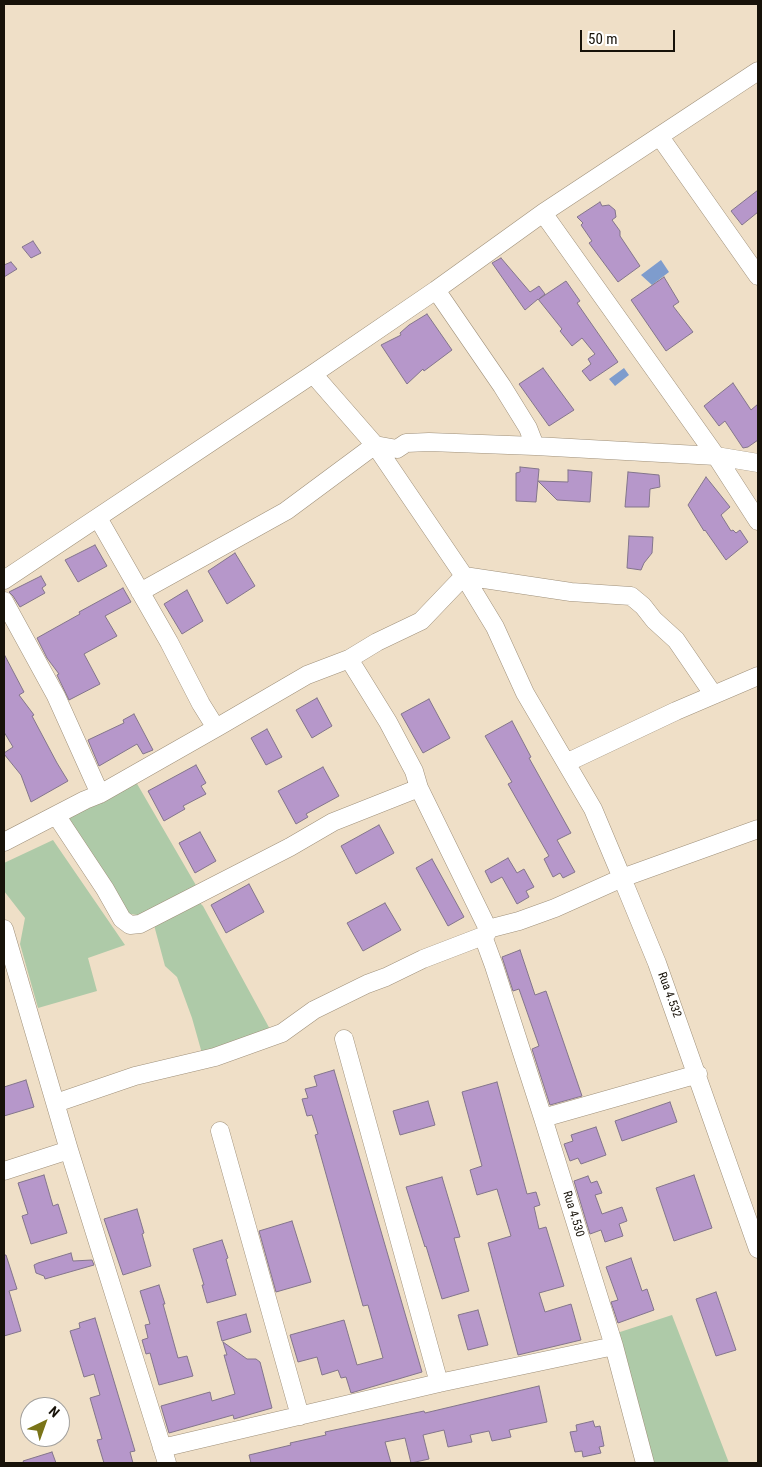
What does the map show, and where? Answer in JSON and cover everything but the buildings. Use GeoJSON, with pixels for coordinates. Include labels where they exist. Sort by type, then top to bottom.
{"type":"FeatureCollection","features":[{"type":"Feature","properties":{"kind":"street"},"geometry":{"type":"LineString","coordinates":[[4,580],[313,374],[436,290],[543,213],[758,71]]}},
{"type":"Feature","properties":{"kind":"street"},"geometry":{"type":"LineString","coordinates":[[660,137],[758,276]]}},
{"type":"Feature","properties":{"kind":"street"},"geometry":{"type":"LineString","coordinates":[[543,213],[716,456],[758,521]]}},
{"type":"Feature","properties":{"kind":"street"},"geometry":{"type":"LineString","coordinates":[[436,290],[502,386],[528,428],[535,446]]}},
{"type":"Feature","properties":{"kind":"street","name":"Rua 4.532"},"geometry":{"type":"LineString","coordinates":[[313,374],[376,445],[464,576],[495,627],[525,693],[597,816],[657,963],[698,1074],[758,1249]]}},
{"type":"Feature","properties":{"kind":"street"},"geometry":{"type":"LineString","coordinates":[[140,592],[286,511],[376,445],[397,448],[406,443],[429,442],[535,446],[716,456],[758,463]]}},
{"type":"Feature","properties":{"kind":"street"},"geometry":{"type":"LineString","coordinates":[[98,518],[216,728]]}},
{"type":"Feature","properties":{"kind":"street"},"geometry":{"type":"LineString","coordinates":[[4,842],[100,794],[307,675],[349,659],[377,642],[421,621],[464,576],[571,592],[631,596],[676,640],[713,694]]}},
{"type":"Feature","properties":{"kind":"street"},"geometry":{"type":"LineString","coordinates":[[4,601],[56,696],[100,794]]}},
{"type":"Feature","properties":{"kind":"street","name":"Rua 4.530"},"geometry":{"type":"LineString","coordinates":[[349,659],[388,722],[414,771],[419,788],[485,932],[494,966],[614,1346],[645,1463]]}},
{"type":"Feature","properties":{"kind":"street"},"geometry":{"type":"LineString","coordinates":[[566,762],[713,694],[758,676]]}},
{"type":"Feature","properties":{"kind":"street"},"geometry":{"type":"LineString","coordinates":[[56,815],[105,889],[122,919],[130,925],[140,924],[290,847],[339,819],[419,788]]}},
{"type":"Feature","properties":{"kind":"street"},"geometry":{"type":"LineString","coordinates":[[56,1104],[135,1076],[215,1057],[282,1033],[314,1010],[367,984],[485,932],[555,908],[622,878],[758,829]]}},
{"type":"Feature","properties":{"kind":"street"},"geometry":{"type":"LineString","coordinates":[[4,929],[69,1150],[165,1456],[300,1416],[439,1383],[614,1346]]}},
{"type":"Feature","properties":{"kind":"street"},"geometry":{"type":"LineString","coordinates":[[344,1040],[439,1383]]}},
{"type":"Feature","properties":{"kind":"street"},"geometry":{"type":"LineString","coordinates":[[543,1118],[698,1074]]}},
{"type":"Feature","properties":{"kind":"street"},"geometry":{"type":"LineString","coordinates":[[220,1131],[300,1416]]}},
{"type":"Feature","properties":{"kind":"street"},"geometry":{"type":"LineString","coordinates":[[4,1171],[69,1150]]}},
{"type":"Feature","properties":{"kind":"green space"},"geometry":{"type":"Polygon","coordinates":[[[136,782],[197,887],[145,916],[130,914],[122,909],[65,819],[136,782]]]}},
{"type":"Feature","properties":{"kind":"green space"},"geometry":{"type":"Polygon","coordinates":[[[53,840],[125,945],[88,958],[97,991],[38,1008],[20,944],[25,918],[4,891],[4,863],[53,840]]]}},
{"type":"Feature","properties":{"kind":"green space"},"geometry":{"type":"Polygon","coordinates":[[[199,902],[203,906],[272,1033],[203,1057],[192,1018],[177,977],[165,966],[154,925],[199,902]]]}},
{"type":"Feature","properties":{"kind":"green space"},"geometry":{"type":"Polygon","coordinates":[[[672,1315],[729,1463],[653,1463],[617,1333],[672,1315]]]}},
{"type":"Feature","properties":{"kind":"water"},"geometry":{"type":"Polygon","coordinates":[[[661,260],[669,272],[652,285],[641,275],[661,260]]]}},
{"type":"Feature","properties":{"kind":"water"},"geometry":{"type":"Polygon","coordinates":[[[624,368],[629,375],[615,386],[609,379],[624,368]]]}}]}
